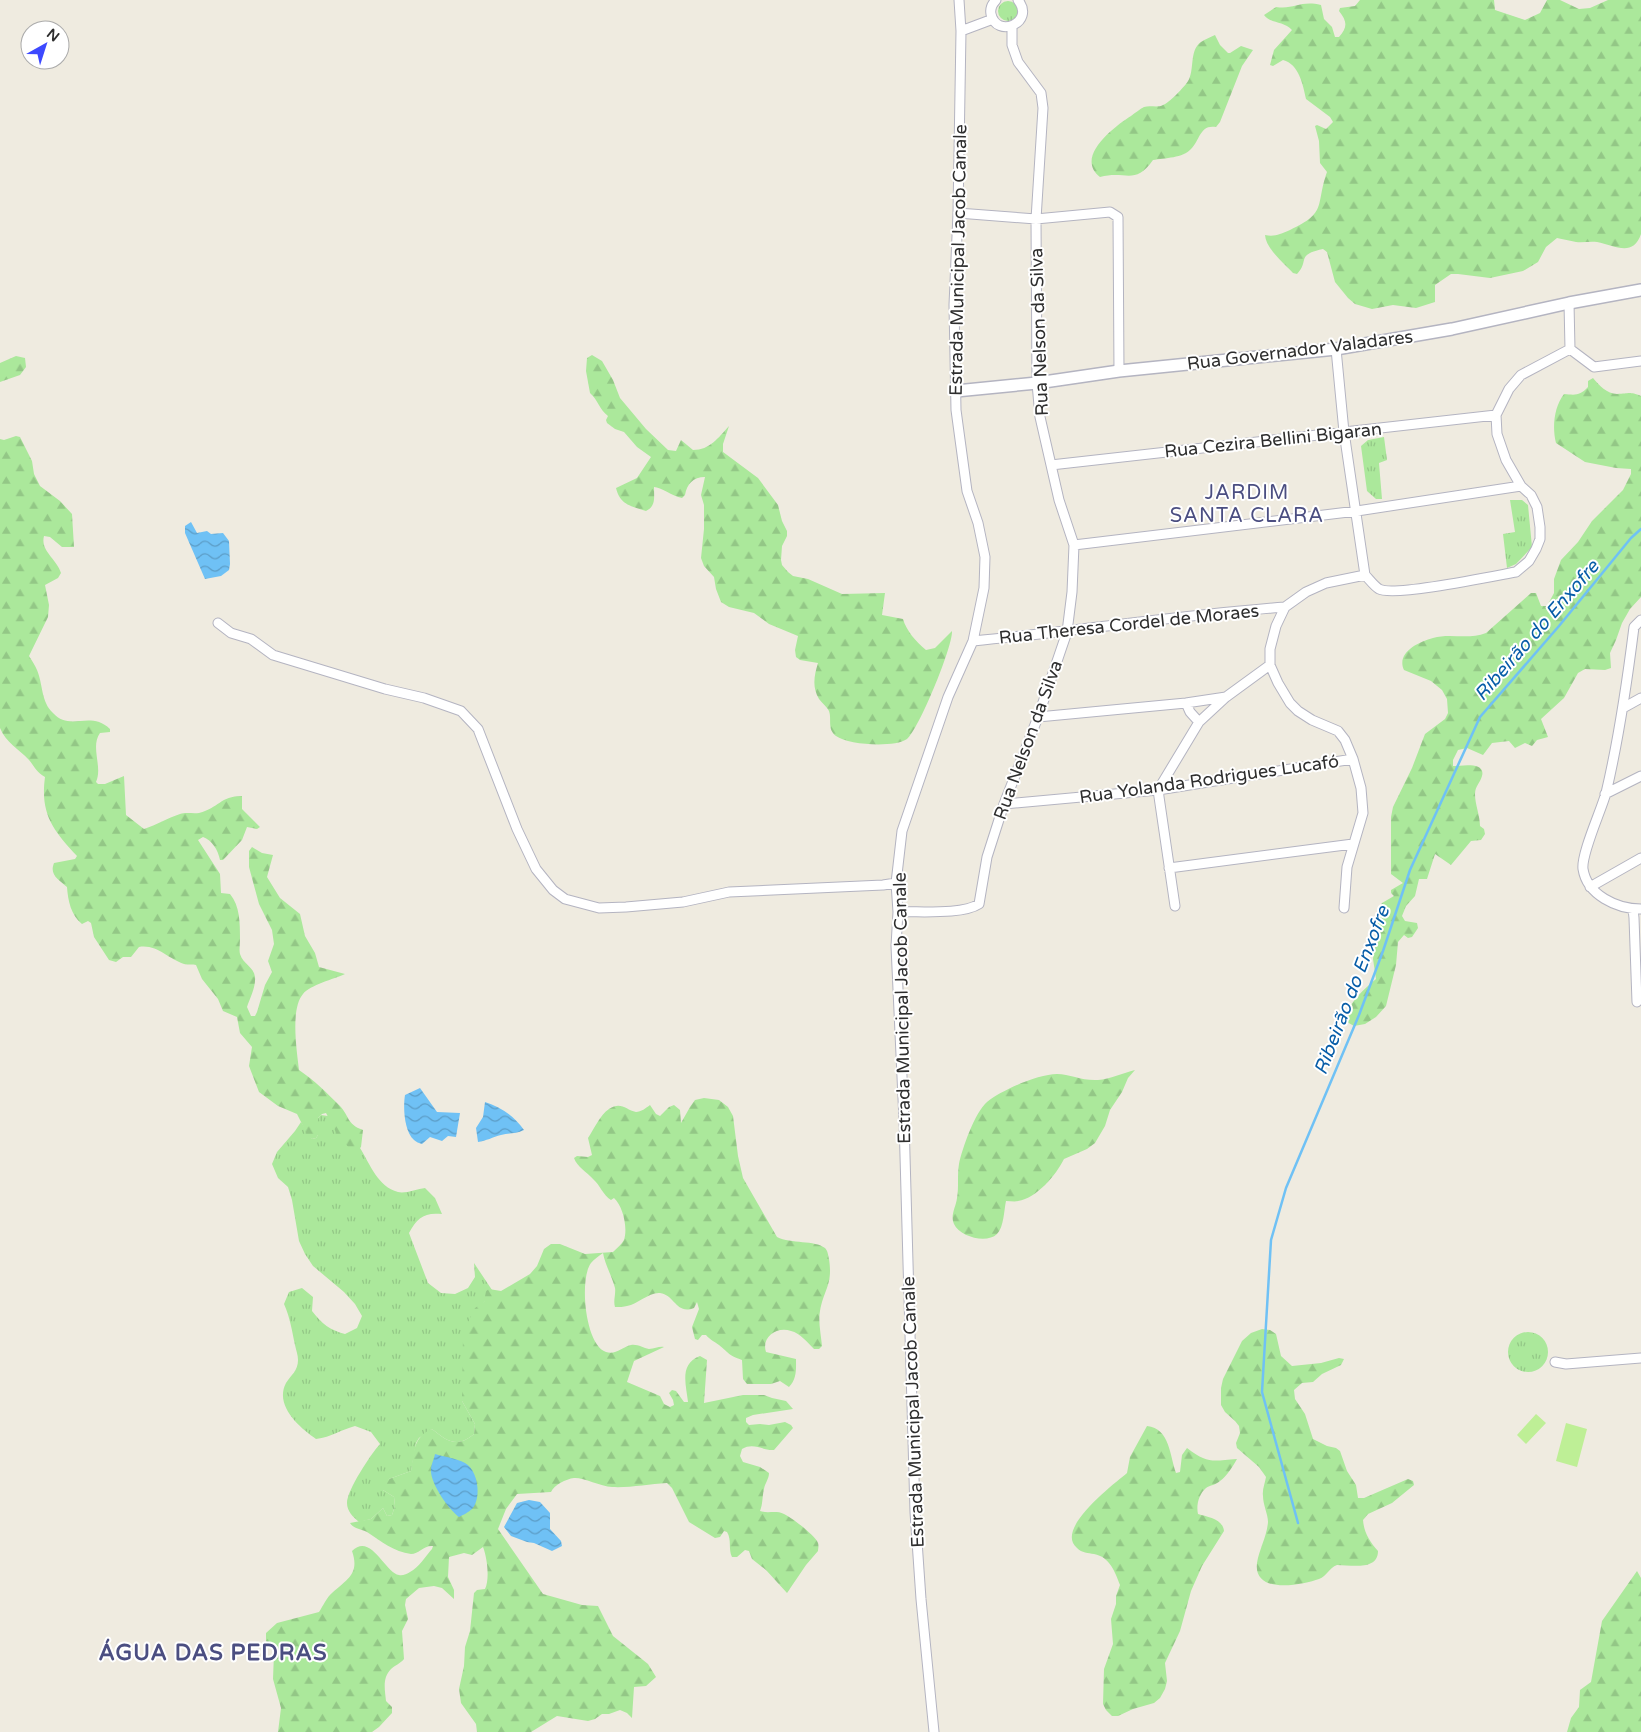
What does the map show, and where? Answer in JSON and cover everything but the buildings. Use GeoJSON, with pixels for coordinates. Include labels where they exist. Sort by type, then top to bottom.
{"type":"FeatureCollection","features":[{"type":"Feature","properties":{"kind":"street","name":"Estrada Municipal Jacob Canale"},"geometry":{"type":"LineString","coordinates":[[934,1732],[921,1599],[916,1512],[904,1120],[896,946],[898,912],[896,883],[902,831],[948,697],[973,641],[984,588],[984,558],[978,523],[967,491],[956,410],[954,305],[958,213],[961,30],[959,0]]}},
{"type":"Feature","properties":{"kind":"street"},"geometry":{"type":"LineString","coordinates":[[964,0],[961,30],[992,19]]}},
{"type":"Feature","properties":{"kind":"street"},"geometry":{"type":"LineString","coordinates":[[996,0],[991,8],[992,19],[1001,26],[1012,27],[1020,20],[1022,1]]}},
{"type":"Feature","properties":{"kind":"street","name":"Rua Nelson da Silva"},"geometry":{"type":"LineString","coordinates":[[898,912],[960,910],[973,908],[979,904],[988,857],[1004,804],[1038,717],[1067,632],[1074,545],[1050,465],[1040,417],[1037,383],[1036,219],[1043,108],[1040,93],[1018,62],[1012,44],[1012,27]]}},
{"type":"Feature","properties":{"kind":"street"},"geometry":{"type":"LineString","coordinates":[[958,213],[1036,219],[1110,212],[1118,217],[1119,371]]}},
{"type":"Feature","properties":{"kind":"street","name":"Rua Governador Valadares"},"geometry":{"type":"LineString","coordinates":[[956,391],[1037,383],[1119,371],[1336,349],[1452,329],[1569,303],[1641,290]]}},
{"type":"Feature","properties":{"kind":"street"},"geometry":{"type":"LineString","coordinates":[[1569,303],[1570,349]]}},
{"type":"Feature","properties":{"kind":"street"},"geometry":{"type":"LineString","coordinates":[[1336,349],[1344,432],[1365,576],[1379,589],[1388,591],[1409,590],[1516,572],[1529,561],[1540,539],[1537,507],[1531,495],[1521,486],[1506,460],[1497,434],[1496,415],[1509,389],[1521,375],[1570,349]]}},
{"type":"Feature","properties":{"kind":"street"},"geometry":{"type":"LineString","coordinates":[[1570,349],[1594,367],[1641,361]]}},
{"type":"Feature","properties":{"kind":"street","name":"Rua Cezira Bellini Bigaran"},"geometry":{"type":"LineString","coordinates":[[1050,465],[1496,415]]}},
{"type":"Feature","properties":{"kind":"street"},"geometry":{"type":"LineString","coordinates":[[1074,545],[1357,511],[1521,486]]}},
{"type":"Feature","properties":{"kind":"street"},"geometry":{"type":"LineString","coordinates":[[1344,908],[1347,867],[1363,814],[1361,788],[1353,758],[1345,740],[1338,731],[1312,720],[1290,703],[1270,665],[1270,649],[1276,626],[1286,607],[1306,592],[1326,583],[1365,576]]}},
{"type":"Feature","properties":{"kind":"street","name":"Rua Theresa Cordel de Moraes"},"geometry":{"type":"LineString","coordinates":[[973,641],[1067,632],[1230,611],[1286,607]]}},
{"type":"Feature","properties":{"kind":"street"},"geometry":{"type":"LineString","coordinates":[[1637,1002],[1634,918],[1637,909],[1606,900],[1590,888],[1583,868],[1585,855],[1605,794],[1623,708],[1634,627],[1641,620]]}},
{"type":"Feature","properties":{"kind":"street"},"geometry":{"type":"LineString","coordinates":[[218,623],[231,633],[251,640],[273,655],[424,698],[462,711],[478,729],[517,829],[536,869],[554,890],[565,899],[599,908],[626,907],[683,902],[730,892],[896,883]]}},
{"type":"Feature","properties":{"kind":"street"},"geometry":{"type":"LineString","coordinates":[[1175,906],[1158,790],[1199,722],[1226,697],[1270,665]]}},
{"type":"Feature","properties":{"kind":"street"},"geometry":{"type":"LineString","coordinates":[[1038,717],[1186,703],[1226,697]]}},
{"type":"Feature","properties":{"kind":"street"},"geometry":{"type":"LineString","coordinates":[[1623,708],[1641,698]]}},
{"type":"Feature","properties":{"kind":"street"},"geometry":{"type":"LineString","coordinates":[[1186,703],[1190,712],[1199,722]]}},
{"type":"Feature","properties":{"kind":"street","name":"Rua Yolanda Rodrigues Lucafó"},"geometry":{"type":"LineString","coordinates":[[1004,804],[1158,790],[1353,758]]}},
{"type":"Feature","properties":{"kind":"street"},"geometry":{"type":"LineString","coordinates":[[1605,794],[1641,776]]}},
{"type":"Feature","properties":{"kind":"street"},"geometry":{"type":"LineString","coordinates":[[1169,868],[1353,844]]}},
{"type":"Feature","properties":{"kind":"street"},"geometry":{"type":"LineString","coordinates":[[1590,888],[1641,858]]}},
{"type":"Feature","properties":{"kind":"street"},"geometry":{"type":"LineString","coordinates":[[1555,1362],[1566,1364],[1641,1358]]}},
{"type":"Feature","properties":{"kind":"green space"},"geometry":{"type":"Polygon","coordinates":[[[1360,0],[1494,0],[1495,10],[1525,20],[1540,13],[1547,0],[1560,0],[1579,9],[1590,8],[1608,0],[1641,0],[1641,234],[1638,241],[1633,246],[1622,248],[1597,242],[1576,242],[1557,238],[1546,247],[1538,262],[1523,271],[1490,278],[1451,274],[1435,285],[1435,302],[1416,308],[1393,305],[1372,309],[1355,304],[1335,282],[1327,252],[1323,249],[1314,251],[1306,256],[1301,269],[1297,274],[1293,273],[1272,251],[1265,235],[1280,234],[1290,230],[1302,224],[1315,213],[1327,172],[1320,163],[1319,141],[1315,126],[1326,129],[1333,122],[1330,117],[1306,99],[1297,70],[1293,66],[1283,60],[1273,66],[1270,65],[1274,50],[1292,30],[1285,25],[1270,20],[1264,15],[1276,7],[1282,8],[1308,4],[1321,5],[1324,19],[1332,27],[1335,37],[1339,37],[1345,27],[1344,18],[1339,11],[1340,8],[1355,6],[1360,0]]]}},
{"type":"Feature","properties":{"kind":"green space"},"geometry":{"type":"Polygon","coordinates":[[[1008,1],[1015,4],[1018,11],[1015,18],[1008,21],[1001,18],[998,11],[1001,4],[1008,1]]]}},
{"type":"Feature","properties":{"kind":"green space"},"geometry":{"type":"Polygon","coordinates":[[[1215,35],[1220,45],[1228,53],[1241,46],[1253,50],[1242,66],[1220,122],[1216,127],[1203,130],[1188,152],[1174,157],[1153,160],[1141,173],[1130,176],[1109,175],[1100,177],[1093,169],[1092,160],[1094,152],[1107,134],[1144,107],[1161,106],[1169,102],[1189,79],[1193,56],[1197,46],[1215,35]]]}},
{"type":"Feature","properties":{"kind":"green space"},"geometry":{"type":"Polygon","coordinates":[[[592,355],[602,361],[613,380],[620,398],[646,429],[668,450],[676,451],[681,440],[693,450],[704,448],[717,439],[729,426],[723,444],[723,452],[758,478],[778,505],[787,531],[787,536],[782,546],[782,565],[793,576],[808,579],[842,594],[885,593],[882,615],[903,619],[912,636],[926,650],[935,648],[952,631],[947,653],[934,687],[919,720],[907,739],[892,744],[871,744],[850,742],[836,736],[831,727],[829,711],[819,699],[815,690],[818,663],[800,660],[796,657],[795,650],[798,636],[769,624],[754,613],[729,607],[721,602],[714,577],[704,566],[701,558],[704,505],[701,495],[705,477],[697,478],[691,482],[682,498],[654,487],[653,504],[646,511],[627,504],[620,498],[616,488],[637,478],[651,457],[637,447],[624,432],[615,429],[607,423],[608,416],[590,393],[586,371],[587,358],[592,355]]]}},
{"type":"Feature","properties":{"kind":"green space"},"geometry":{"type":"Polygon","coordinates":[[[16,356],[25,358],[26,367],[20,375],[0,382],[0,363],[16,356]]]}},
{"type":"Feature","properties":{"kind":"green space"},"geometry":{"type":"Polygon","coordinates":[[[1593,378],[1607,391],[1617,394],[1631,393],[1641,396],[1641,597],[1630,609],[1622,623],[1610,653],[1611,668],[1605,670],[1585,669],[1578,673],[1564,698],[1541,719],[1548,737],[1537,740],[1532,746],[1525,743],[1515,748],[1509,741],[1492,743],[1483,755],[1467,748],[1458,750],[1453,760],[1453,766],[1472,765],[1477,766],[1482,771],[1475,794],[1480,826],[1484,829],[1485,834],[1481,840],[1471,841],[1451,865],[1435,854],[1427,879],[1419,879],[1415,896],[1406,906],[1402,916],[1405,921],[1417,923],[1418,928],[1412,937],[1408,938],[1404,935],[1398,942],[1396,965],[1386,1006],[1376,1017],[1365,1024],[1354,1026],[1347,1022],[1345,1016],[1358,996],[1376,979],[1373,959],[1379,908],[1382,903],[1394,896],[1391,890],[1403,883],[1391,874],[1391,817],[1393,807],[1412,768],[1425,734],[1445,719],[1448,713],[1447,699],[1442,690],[1431,681],[1404,670],[1403,658],[1415,645],[1433,638],[1473,636],[1486,633],[1531,593],[1536,593],[1541,606],[1547,606],[1554,593],[1554,579],[1561,560],[1578,542],[1592,521],[1623,490],[1631,474],[1631,469],[1585,462],[1556,443],[1555,417],[1561,399],[1564,394],[1574,395],[1582,392],[1588,387],[1588,381],[1593,378]]]}},
{"type":"Feature","properties":{"kind":"green space"},"geometry":{"type":"Polygon","coordinates":[[[16,436],[20,437],[32,461],[34,474],[40,486],[60,501],[72,514],[74,547],[62,547],[50,537],[44,536],[43,541],[44,546],[61,573],[58,578],[45,585],[49,605],[48,617],[29,656],[39,675],[46,704],[53,713],[66,721],[95,721],[110,729],[110,732],[100,733],[97,739],[98,776],[96,782],[98,784],[105,784],[124,776],[126,815],[144,829],[180,814],[206,811],[224,800],[242,796],[242,809],[260,827],[257,829],[247,827],[242,840],[223,860],[220,860],[216,849],[209,840],[203,837],[198,840],[220,874],[221,893],[230,894],[238,909],[240,954],[253,971],[255,977],[254,989],[247,1007],[251,1016],[255,1016],[265,985],[272,972],[268,961],[274,944],[272,930],[259,904],[249,867],[249,851],[252,847],[262,853],[273,855],[267,877],[280,898],[300,914],[305,936],[315,953],[319,967],[345,974],[316,985],[303,994],[297,1010],[295,1031],[299,1070],[315,1082],[339,1105],[354,1125],[363,1130],[361,1147],[359,1149],[352,1149],[354,1153],[338,1136],[326,1113],[318,1118],[318,1135],[312,1139],[307,1134],[297,1114],[278,1106],[259,1092],[249,1066],[252,1047],[240,1033],[237,1017],[223,1011],[218,999],[202,979],[196,965],[178,962],[157,950],[145,947],[139,947],[131,957],[123,957],[116,962],[109,960],[94,937],[91,923],[88,921],[82,924],[75,916],[69,902],[67,887],[54,874],[54,863],[75,859],[77,856],[61,838],[50,821],[45,801],[45,777],[9,742],[0,728],[0,439],[4,440],[16,436]]]}},
{"type":"Feature","properties":{"kind":"green space"},"geometry":{"type":"Polygon","coordinates":[[[1384,437],[1387,460],[1379,463],[1382,499],[1376,499],[1367,491],[1361,446],[1368,440],[1384,437]]]}},
{"type":"Feature","properties":{"kind":"green space"},"geometry":{"type":"Polygon","coordinates":[[[1510,500],[1522,500],[1528,505],[1532,547],[1516,564],[1507,568],[1503,534],[1515,532],[1510,500]]]}},
{"type":"Feature","properties":{"kind":"green space"},"geometry":{"type":"Polygon","coordinates":[[[1135,1070],[1128,1078],[1122,1092],[1110,1110],[1105,1126],[1095,1143],[1087,1149],[1064,1159],[1051,1179],[1039,1191],[1025,1199],[1006,1201],[1002,1223],[997,1234],[993,1237],[981,1239],[968,1236],[957,1229],[953,1217],[958,1194],[959,1164],[974,1122],[987,1102],[1021,1084],[1049,1075],[1062,1074],[1098,1080],[1135,1070]]]}},
{"type":"Feature","properties":{"kind":"green space"},"geometry":{"type":"Polygon","coordinates":[[[704,1098],[719,1100],[728,1107],[733,1116],[743,1178],[777,1237],[789,1241],[815,1244],[827,1250],[830,1275],[819,1315],[822,1346],[819,1349],[814,1349],[794,1332],[786,1330],[776,1331],[768,1337],[765,1347],[766,1352],[796,1359],[796,1374],[793,1381],[789,1387],[780,1381],[771,1384],[747,1384],[743,1379],[742,1360],[731,1355],[706,1335],[702,1335],[698,1340],[695,1339],[692,1327],[699,1309],[697,1302],[694,1308],[683,1309],[669,1297],[656,1293],[631,1305],[615,1307],[615,1288],[603,1253],[591,1263],[587,1271],[585,1296],[589,1325],[599,1347],[606,1352],[616,1352],[631,1345],[649,1349],[664,1347],[634,1361],[627,1382],[660,1396],[664,1404],[670,1407],[674,1405],[669,1393],[672,1390],[676,1391],[684,1402],[688,1402],[685,1382],[686,1369],[693,1360],[700,1356],[707,1360],[704,1403],[743,1395],[764,1395],[786,1401],[793,1409],[753,1415],[746,1418],[746,1422],[749,1425],[769,1425],[785,1422],[793,1428],[774,1450],[751,1446],[742,1449],[740,1456],[743,1462],[760,1467],[769,1473],[760,1511],[781,1513],[792,1519],[816,1540],[818,1551],[787,1593],[766,1570],[752,1559],[749,1551],[745,1550],[737,1557],[732,1557],[727,1532],[724,1531],[720,1537],[715,1538],[689,1522],[672,1488],[667,1483],[612,1487],[574,1478],[561,1483],[551,1492],[517,1494],[506,1509],[498,1529],[543,1594],[582,1605],[598,1606],[613,1636],[648,1664],[656,1677],[646,1686],[634,1687],[632,1718],[620,1710],[609,1714],[602,1714],[588,1721],[557,1716],[531,1732],[477,1732],[476,1724],[461,1703],[459,1689],[464,1666],[465,1647],[470,1631],[474,1593],[477,1590],[485,1589],[487,1585],[486,1556],[483,1547],[472,1555],[464,1553],[449,1557],[448,1577],[454,1590],[454,1599],[442,1588],[434,1586],[419,1588],[406,1599],[405,1605],[408,1619],[402,1631],[404,1659],[391,1669],[386,1676],[386,1701],[392,1707],[392,1713],[379,1727],[372,1732],[278,1732],[281,1708],[273,1679],[274,1653],[266,1641],[266,1633],[277,1623],[319,1612],[330,1595],[351,1575],[354,1565],[352,1551],[359,1546],[365,1546],[372,1550],[388,1568],[400,1575],[416,1567],[432,1549],[433,1546],[430,1546],[414,1554],[405,1553],[388,1546],[350,1523],[371,1519],[383,1508],[387,1516],[392,1515],[395,1506],[394,1497],[383,1490],[383,1484],[389,1479],[411,1471],[414,1451],[421,1436],[426,1432],[432,1429],[453,1442],[463,1441],[474,1434],[475,1424],[462,1401],[463,1333],[475,1308],[484,1302],[486,1291],[489,1289],[501,1291],[530,1274],[537,1266],[544,1249],[551,1244],[560,1244],[585,1254],[613,1252],[624,1240],[625,1224],[620,1206],[614,1198],[611,1200],[608,1198],[595,1181],[577,1164],[574,1158],[592,1155],[588,1138],[600,1118],[609,1109],[617,1106],[636,1112],[642,1111],[650,1105],[656,1114],[660,1116],[669,1107],[674,1105],[680,1110],[681,1123],[695,1100],[704,1098]]]}},
{"type":"Feature","properties":{"kind":"green space"},"geometry":{"type":"Polygon","coordinates":[[[321,1115],[328,1116],[352,1148],[360,1148],[375,1174],[385,1185],[398,1192],[425,1188],[435,1198],[442,1214],[430,1214],[422,1217],[415,1223],[409,1233],[428,1283],[441,1293],[455,1294],[468,1288],[475,1277],[474,1263],[492,1290],[484,1302],[462,1401],[475,1424],[474,1434],[463,1441],[453,1442],[432,1429],[419,1438],[416,1443],[411,1471],[389,1479],[383,1490],[394,1497],[395,1506],[392,1515],[387,1516],[383,1508],[371,1519],[359,1522],[348,1509],[348,1497],[360,1472],[380,1444],[371,1432],[355,1426],[327,1437],[316,1439],[290,1416],[283,1400],[286,1383],[296,1370],[298,1364],[291,1324],[284,1304],[289,1292],[302,1288],[313,1297],[312,1311],[316,1316],[327,1326],[345,1334],[357,1328],[362,1316],[355,1304],[344,1292],[313,1266],[305,1254],[299,1241],[288,1187],[278,1178],[272,1164],[277,1152],[301,1122],[312,1139],[316,1138],[318,1135],[318,1118],[321,1115]]]}},
{"type":"Feature","properties":{"kind":"green space"},"geometry":{"type":"Polygon","coordinates":[[[1262,1329],[1270,1330],[1276,1334],[1281,1356],[1292,1366],[1321,1363],[1339,1358],[1344,1359],[1341,1365],[1322,1374],[1313,1382],[1302,1383],[1294,1390],[1295,1399],[1305,1414],[1313,1439],[1340,1451],[1347,1471],[1356,1485],[1358,1498],[1364,1498],[1408,1479],[1413,1481],[1414,1485],[1392,1503],[1368,1514],[1363,1520],[1368,1537],[1378,1551],[1374,1562],[1363,1566],[1337,1565],[1319,1579],[1302,1584],[1270,1584],[1263,1580],[1258,1573],[1257,1563],[1268,1522],[1263,1494],[1266,1477],[1259,1467],[1237,1448],[1236,1443],[1240,1433],[1239,1426],[1225,1412],[1221,1405],[1221,1388],[1223,1379],[1242,1341],[1251,1333],[1262,1329]]]}},
{"type":"Feature","properties":{"kind":"green space"},"geometry":{"type":"Polygon","coordinates":[[[1524,1332],[1532,1332],[1539,1335],[1545,1341],[1548,1352],[1545,1363],[1539,1369],[1532,1372],[1524,1372],[1517,1369],[1511,1363],[1508,1356],[1508,1348],[1511,1341],[1517,1335],[1524,1332]]]}},
{"type":"Feature","properties":{"kind":"green space"},"geometry":{"type":"Polygon","coordinates":[[[1536,1414],[1546,1423],[1526,1444],[1517,1435],[1536,1414]]]}},
{"type":"Feature","properties":{"kind":"green space"},"geometry":{"type":"Polygon","coordinates":[[[1566,1423],[1587,1429],[1577,1467],[1556,1461],[1566,1423]]]}},
{"type":"Feature","properties":{"kind":"green space"},"geometry":{"type":"Polygon","coordinates":[[[1147,1426],[1155,1428],[1165,1438],[1176,1473],[1180,1472],[1182,1455],[1187,1448],[1205,1459],[1237,1459],[1225,1476],[1206,1488],[1199,1500],[1198,1514],[1218,1521],[1224,1531],[1202,1566],[1191,1591],[1180,1631],[1165,1663],[1167,1681],[1165,1689],[1160,1698],[1154,1703],[1118,1716],[1112,1716],[1103,1704],[1104,1669],[1113,1644],[1111,1619],[1120,1585],[1114,1570],[1104,1558],[1077,1548],[1072,1540],[1073,1530],[1079,1519],[1099,1497],[1127,1473],[1130,1457],[1147,1426]]]}},
{"type":"Feature","properties":{"kind":"green space"},"geometry":{"type":"Polygon","coordinates":[[[1637,1571],[1641,1578],[1641,1732],[1567,1732],[1571,1718],[1579,1707],[1580,1690],[1591,1682],[1602,1621],[1637,1571]]]}},
{"type":"Feature","properties":{"kind":"water"},"geometry":{"type":"Polygon","coordinates":[[[191,522],[197,533],[207,531],[211,534],[223,533],[229,541],[229,570],[221,576],[205,579],[185,533],[185,526],[191,522]]]}},
{"type":"Feature","properties":{"kind":"water"},"geometry":{"type":"Polygon","coordinates":[[[420,1088],[437,1112],[460,1113],[456,1137],[448,1136],[442,1141],[430,1137],[422,1144],[411,1136],[405,1119],[405,1095],[420,1088]]]}},
{"type":"Feature","properties":{"kind":"water"},"geometry":{"type":"Polygon","coordinates":[[[485,1102],[507,1113],[524,1130],[478,1142],[476,1128],[483,1117],[485,1102]]]}},
{"type":"Feature","properties":{"kind":"water"},"geometry":{"type":"Polygon","coordinates":[[[435,1454],[465,1463],[476,1478],[478,1491],[475,1504],[471,1510],[459,1517],[445,1502],[434,1482],[431,1466],[435,1454]]]}},
{"type":"Feature","properties":{"kind":"water"},"geometry":{"type":"Polygon","coordinates":[[[529,1500],[540,1502],[550,1513],[550,1529],[561,1541],[562,1546],[552,1551],[511,1536],[504,1527],[517,1503],[529,1500]]]}},
{"type":"Feature","properties":{"kind":"waterway","name":"Ribeirão do Enxofre"},"geometry":{"type":"LineString","coordinates":[[1298,1523],[1262,1392],[1271,1240],[1286,1188],[1359,1015],[1410,870],[1480,717],[1559,626],[1631,538],[1641,529]]}},
{"type":"Feature","properties":{"kind":"district","name":"JARDIM SANTA CLARA"},"geometry":{"type":"Point","coordinates":[1247,504]}},
{"type":"Feature","properties":{"kind":"district","name":"ÁGUA DAS PEDRAS"},"geometry":{"type":"Point","coordinates":[213,1652]}}]}
